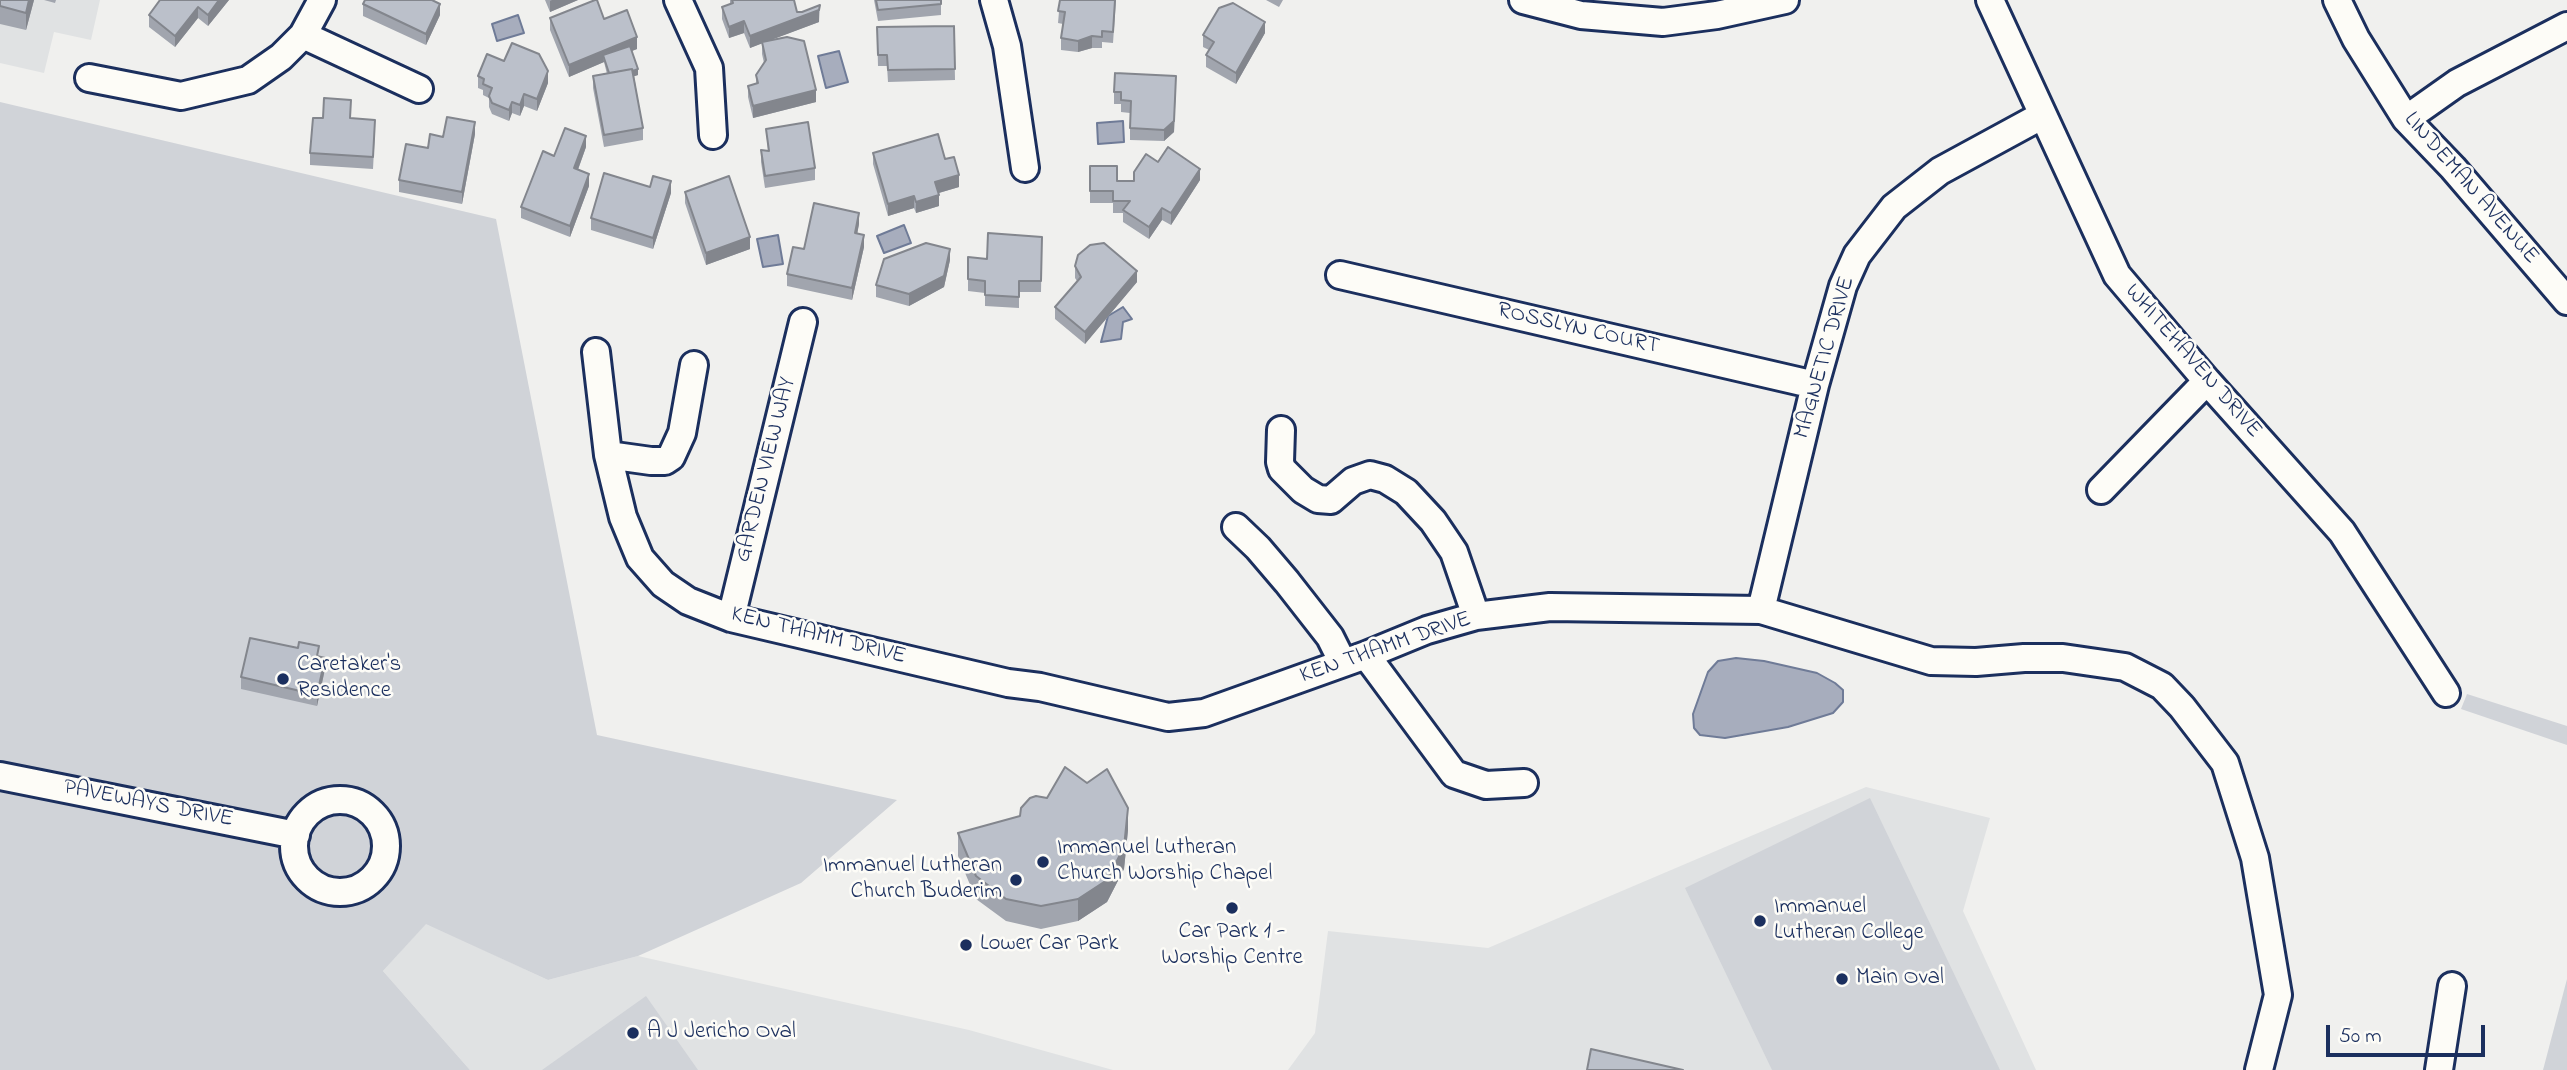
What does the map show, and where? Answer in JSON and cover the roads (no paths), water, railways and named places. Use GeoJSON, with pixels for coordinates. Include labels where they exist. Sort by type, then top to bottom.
{"type":"FeatureCollection","features":[{"type":"Feature","properties":{"kind":"street"},"geometry":{"type":"LineString","coordinates":[[89,78],[181,96],[248,80],[281,57],[303,35],[322,0]]}},
{"type":"Feature","properties":{"kind":"street"},"geometry":{"type":"LineString","coordinates":[[678,0],[709,68],[713,135]]}},
{"type":"Feature","properties":{"kind":"street"},"geometry":{"type":"LineString","coordinates":[[994,0],[1007,46],[1025,168]]}},
{"type":"Feature","properties":{"kind":"street"},"geometry":{"type":"LineString","coordinates":[[1523,0],[1581,15],[1663,22],[1717,15],[1785,0]]}},
{"type":"Feature","properties":{"kind":"street","name":"WHITEHAVEN DRIVE"},"geometry":{"type":"LineString","coordinates":[[1990,0],[2117,275],[2207,381],[2342,532],[2446,693]]}},
{"type":"Feature","properties":{"kind":"street","name":"LINDEMAN AVENUE"},"geometry":{"type":"LineString","coordinates":[[2337,0],[2356,39],[2406,119],[2454,168],[2567,301]]}},
{"type":"Feature","properties":{"kind":"street"},"geometry":{"type":"LineString","coordinates":[[2406,119],[2457,83],[2567,26]]}},
{"type":"Feature","properties":{"kind":"street"},"geometry":{"type":"LineString","coordinates":[[303,35],[419,89]]}},
{"type":"Feature","properties":{"kind":"street","name":"MAGNETIC DRIVE"},"geometry":{"type":"LineString","coordinates":[[1761,610],[1815,386],[1847,276],[1857,255],[1894,207],[1940,171],[2043,115]]}},
{"type":"Feature","properties":{"kind":"street","name":"ROSSLYN COURT"},"geometry":{"type":"LineString","coordinates":[[1340,275],[1815,386]]}},
{"type":"Feature","properties":{"kind":"street","name":"GARDEN VIEW WAY"},"geometry":{"type":"LineString","coordinates":[[731,618],[803,322]]}},
{"type":"Feature","properties":{"kind":"street","name":"KEN THAMM DRIVE"},"geometry":{"type":"LineString","coordinates":[[596,352],[608,455],[623,517],[640,558],[663,584],[688,601],[731,618],[1008,683],[1040,687],[1168,717],[1204,713],[1427,630],[1476,616],[1550,607],[1761,610],[1931,661],[2063,658],[2125,667],[2162,686],[2182,707],[2225,763],[2255,859],[2278,995],[2259,1070]]}},
{"type":"Feature","properties":{"kind":"street"},"geometry":{"type":"LineString","coordinates":[[608,455],[651,461],[665,461],[671,457],[682,433],[694,365]]}},
{"type":"Feature","properties":{"kind":"street"},"geometry":{"type":"LineString","coordinates":[[2101,490],[2207,381]]}},
{"type":"Feature","properties":{"kind":"street"},"geometry":{"type":"LineString","coordinates":[[1281,430],[1282,469],[1303,490],[1318,499],[1331,500],[1353,481],[1370,475],[1385,479],[1406,492],[1433,521],[1454,552],[1476,616]]}},
{"type":"Feature","properties":{"kind":"street"},"geometry":{"type":"LineString","coordinates":[[1236,527],[1258,548],[1330,637],[1354,659],[1454,774],[1486,785],[1524,783]]}},
{"type":"Feature","properties":{"kind":"street","name":"PAVEWAYS DRIVE"},"geometry":{"type":"LineString","coordinates":[[0,776],[296,835]]}},
{"type":"Feature","properties":{"kind":"street"},"geometry":{"type":"LineString","coordinates":[[2439,1070],[2452,986]]}},
{"type":"Feature","properties":{"kind":"water"},"geometry":{"type":"Polygon","coordinates":[[[518,15],[524,33],[497,41],[492,24],[518,15]]]}},
{"type":"Feature","properties":{"kind":"water"},"geometry":{"type":"Polygon","coordinates":[[[839,51],[848,82],[826,88],[818,56],[839,51]]]}},
{"type":"Feature","properties":{"kind":"water"},"geometry":{"type":"Polygon","coordinates":[[[1123,121],[1124,142],[1098,144],[1097,123],[1123,121]]]}},
{"type":"Feature","properties":{"kind":"water"},"geometry":{"type":"Polygon","coordinates":[[[904,225],[911,243],[884,253],[877,236],[904,225]]]}},
{"type":"Feature","properties":{"kind":"water"},"geometry":{"type":"Polygon","coordinates":[[[778,235],[783,264],[763,267],[757,239],[778,235]]]}},
{"type":"Feature","properties":{"kind":"water"},"geometry":{"type":"Polygon","coordinates":[[[1123,307],[1132,319],[1123,322],[1121,339],[1101,342],[1108,316],[1123,307]]]}},
{"type":"Feature","properties":{"kind":"water"},"geometry":{"type":"Polygon","coordinates":[[[1736,658],[1764,661],[1817,673],[1843,690],[1843,702],[1833,713],[1788,727],[1725,738],[1700,735],[1694,728],[1693,714],[1708,672],[1718,661],[1736,658]]]}},
{"type":"Feature","properties":{"kind":"place","name":"Caretaker's Residence"},"geometry":{"type":"Point","coordinates":[283,679]}},
{"type":"Feature","properties":{"kind":"place","name":"Immanuel Lutheran Church Worship Chapel"},"geometry":{"type":"Point","coordinates":[1043,862]}},
{"type":"Feature","properties":{"kind":"place","name":"Immanuel Lutheran Church Buderim"},"geometry":{"type":"Point","coordinates":[1016,880]}},
{"type":"Feature","properties":{"kind":"place","name":"Car Park 1 - Worship Centre"},"geometry":{"type":"Point","coordinates":[1232,908]}},
{"type":"Feature","properties":{"kind":"place","name":"Immanuel Lutheran College"},"geometry":{"type":"Point","coordinates":[1760,921]}},
{"type":"Feature","properties":{"kind":"place","name":"Lower Car Park"},"geometry":{"type":"Point","coordinates":[966,945]}},
{"type":"Feature","properties":{"kind":"place","name":"Main Oval"},"geometry":{"type":"Point","coordinates":[1842,979]}},
{"type":"Feature","properties":{"kind":"place","name":"A J Jericho Oval"},"geometry":{"type":"Point","coordinates":[633,1033]}}]}
